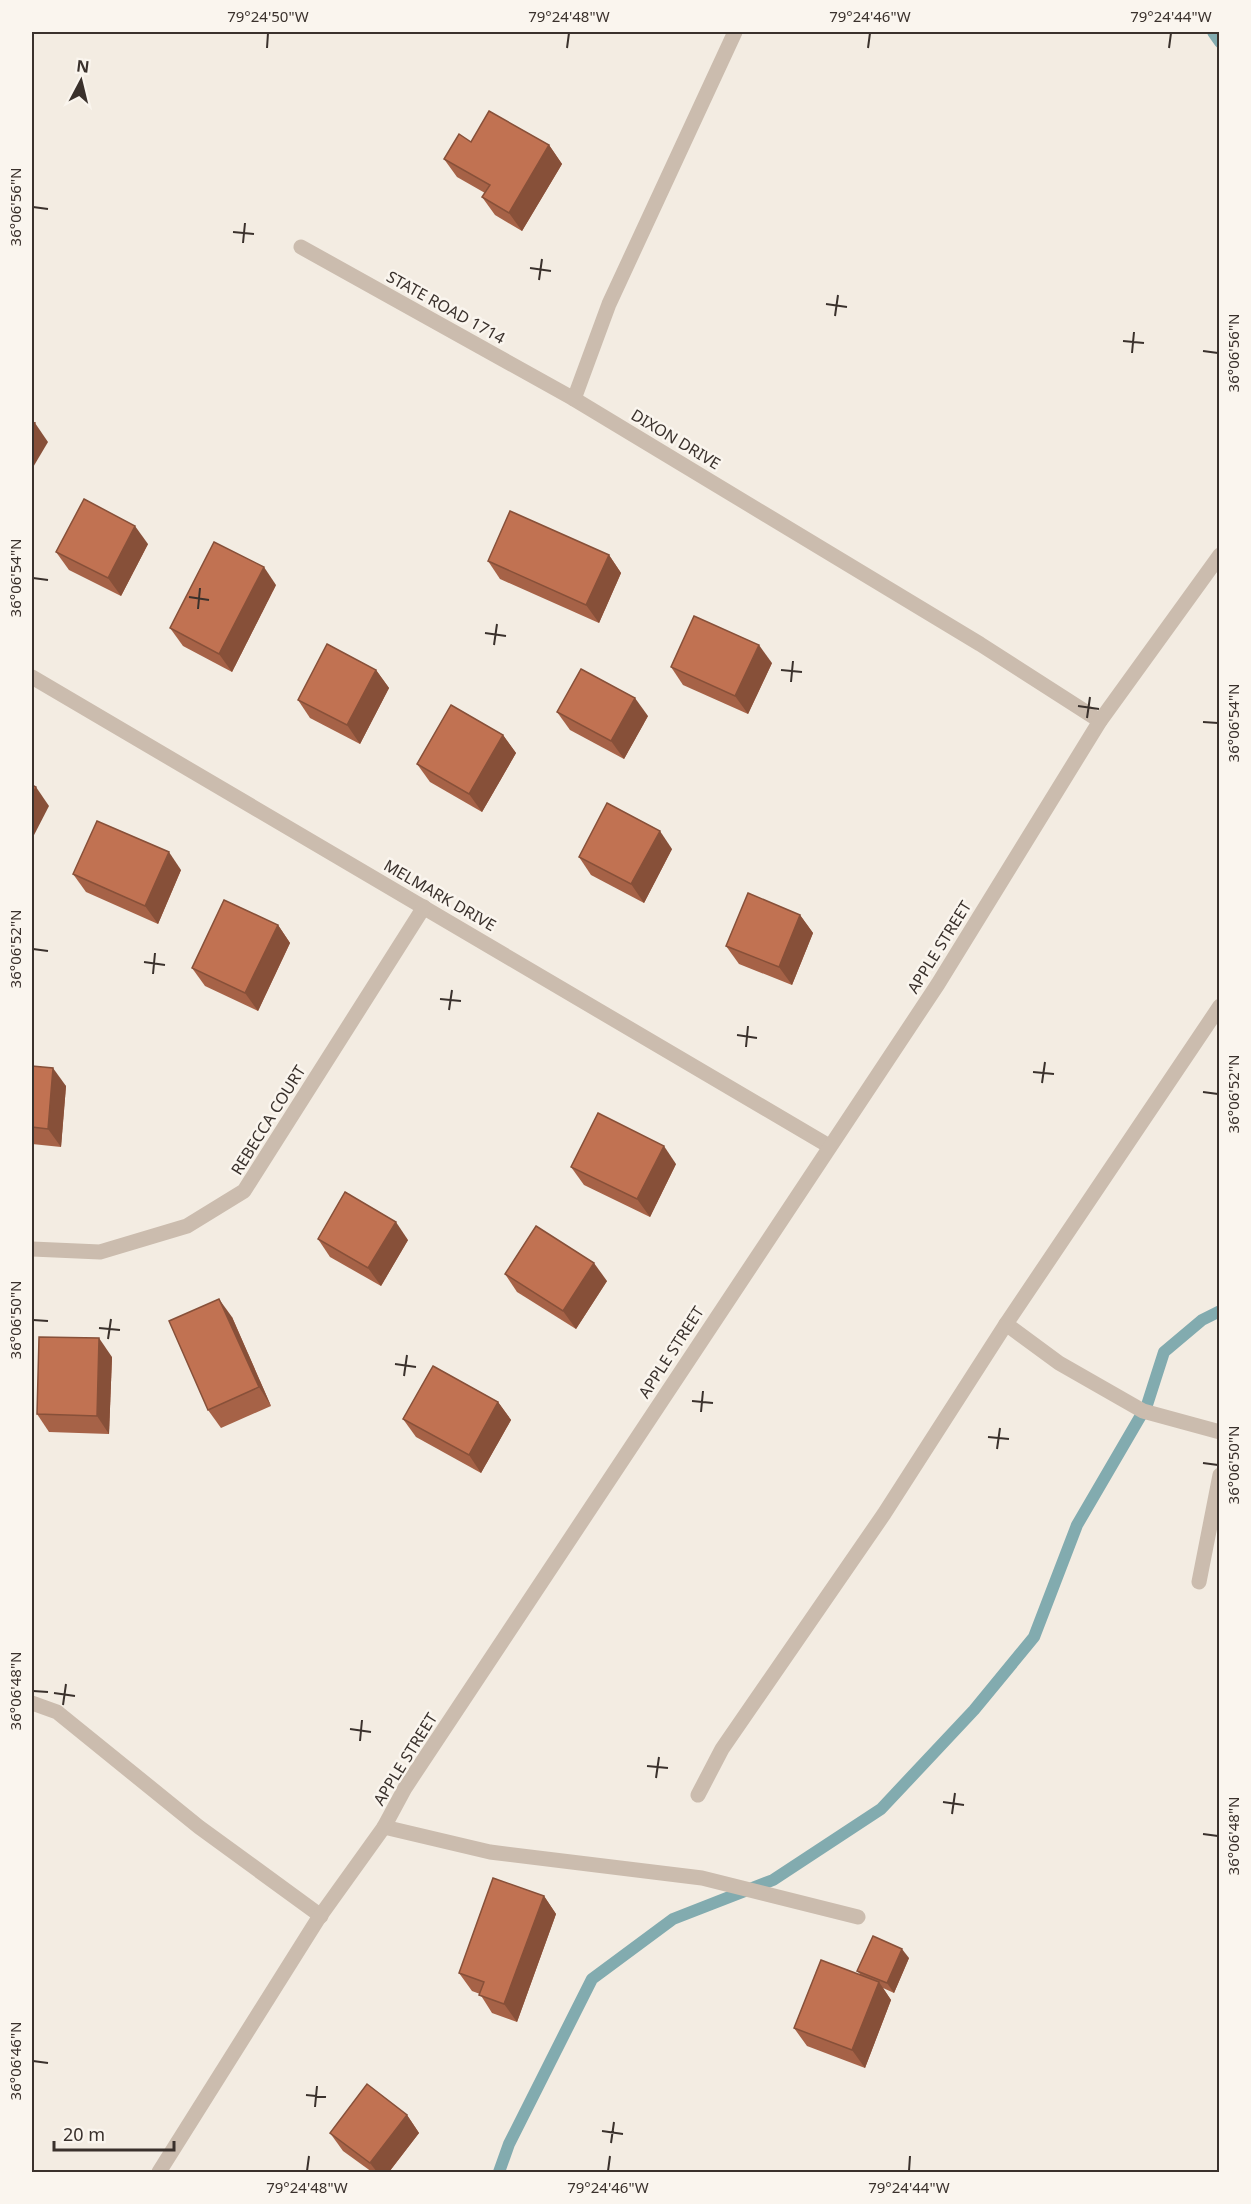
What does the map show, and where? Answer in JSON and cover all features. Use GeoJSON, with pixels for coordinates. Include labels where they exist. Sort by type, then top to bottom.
{"type":"FeatureCollection","features":[{"type":"Feature","properties":{"kind":"street"},"geometry":{"type":"LineString","coordinates":[[574,399],[609,304],[735,32]]}},
{"type":"Feature","properties":{"kind":"street","name":"STATE ROAD 1714"},"geometry":{"type":"LineString","coordinates":[[301,247],[574,399]]}},
{"type":"Feature","properties":{"kind":"street","name":"DIXON DRIVE"},"geometry":{"type":"LineString","coordinates":[[574,399],[980,644],[1100,721]]}},
{"type":"Feature","properties":{"kind":"street","name":"APPLE STREET"},"geometry":{"type":"LineString","coordinates":[[159,2172],[321,1916],[384,1827],[405,1788],[938,984],[1100,721],[1220,555]]}},
{"type":"Feature","properties":{"kind":"street","name":"MELMARK DRIVE"},"geometry":{"type":"LineString","coordinates":[[32,677],[829,1146]]}},
{"type":"Feature","properties":{"kind":"street","name":"REBECCA COURT"},"geometry":{"type":"LineString","coordinates":[[32,1249],[100,1252],[187,1226],[244,1191],[424,907]]}},
{"type":"Feature","properties":{"kind":"street"},"geometry":{"type":"LineString","coordinates":[[698,1795],[722,1749],[884,1514],[1006,1324],[1220,1006]]}},
{"type":"Feature","properties":{"kind":"street"},"geometry":{"type":"LineString","coordinates":[[1006,1324],[1059,1364],[1143,1411],[1220,1432]]}},
{"type":"Feature","properties":{"kind":"street"},"geometry":{"type":"LineString","coordinates":[[1199,1582],[1220,1475]]}},
{"type":"Feature","properties":{"kind":"street"},"geometry":{"type":"LineString","coordinates":[[32,1703],[57,1712],[199,1827],[321,1916]]}},
{"type":"Feature","properties":{"kind":"street"},"geometry":{"type":"LineString","coordinates":[[384,1827],[490,1852],[702,1878],[858,1917]]}},
{"type":"Feature","properties":{"kind":"building"},"geometry":{"type":"Polygon","coordinates":[[[489,111],[549,145],[509,213],[482,197],[490,185],[444,159],[459,134],[471,142],[489,111]]]}},
{"type":"Feature","properties":{"kind":"building"},"geometry":{"type":"Polygon","coordinates":[[[84,499],[135,526],[108,578],[56,552],[84,499]]]}},
{"type":"Feature","properties":{"kind":"building"},"geometry":{"type":"Polygon","coordinates":[[[510,511],[609,555],[586,605],[488,561],[510,511]]]}},
{"type":"Feature","properties":{"kind":"building"},"geometry":{"type":"Polygon","coordinates":[[[214,542],[264,567],[219,654],[170,628],[214,542]]]}},
{"type":"Feature","properties":{"kind":"building"},"geometry":{"type":"Polygon","coordinates":[[[694,616],[759,645],[735,696],[671,667],[694,616]]]}},
{"type":"Feature","properties":{"kind":"building"},"geometry":{"type":"Polygon","coordinates":[[[327,644],[376,670],[347,725],[298,700],[327,644]]]}},
{"type":"Feature","properties":{"kind":"building"},"geometry":{"type":"Polygon","coordinates":[[[581,669],[635,698],[611,741],[557,712],[581,669]]]}},
{"type":"Feature","properties":{"kind":"building"},"geometry":{"type":"Polygon","coordinates":[[[451,705],[503,735],[469,794],[417,764],[451,705]]]}},
{"type":"Feature","properties":{"kind":"building"},"geometry":{"type":"Polygon","coordinates":[[[607,803],[660,831],[631,884],[579,857],[607,803]]]}},
{"type":"Feature","properties":{"kind":"building"},"geometry":{"type":"Polygon","coordinates":[[[97,821],[169,852],[145,906],[73,874],[97,821]]]}},
{"type":"Feature","properties":{"kind":"building"},"geometry":{"type":"Polygon","coordinates":[[[748,893],[800,915],[779,967],[726,946],[748,893]]]}},
{"type":"Feature","properties":{"kind":"building"},"geometry":{"type":"Polygon","coordinates":[[[224,900],[278,925],[245,993],[192,968],[224,900]]]}},
{"type":"Feature","properties":{"kind":"building"},"geometry":{"type":"Polygon","coordinates":[[[32,1066],[53,1068],[48,1129],[32,1127],[32,1066]]]}},
{"type":"Feature","properties":{"kind":"building"},"geometry":{"type":"Polygon","coordinates":[[[598,1113],[664,1146],[637,1199],[571,1167],[598,1113]]]}},
{"type":"Feature","properties":{"kind":"building"},"geometry":{"type":"Polygon","coordinates":[[[345,1192],[396,1222],[368,1268],[318,1239],[345,1192]]]}},
{"type":"Feature","properties":{"kind":"building"},"geometry":{"type":"Polygon","coordinates":[[[536,1226],[594,1263],[563,1311],[505,1274],[536,1226]]]}},
{"type":"Feature","properties":{"kind":"building"},"geometry":{"type":"Polygon","coordinates":[[[219,1299],[259,1387],[208,1410],[169,1321],[219,1299]]]}},
{"type":"Feature","properties":{"kind":"building"},"geometry":{"type":"Polygon","coordinates":[[[39,1337],[99,1338],[97,1416],[37,1414],[39,1337]]]}},
{"type":"Feature","properties":{"kind":"building"},"geometry":{"type":"Polygon","coordinates":[[[433,1366],[498,1402],[469,1455],[403,1419],[433,1366]]]}},
{"type":"Feature","properties":{"kind":"building"},"geometry":{"type":"Polygon","coordinates":[[[493,1878],[544,1896],[504,2004],[479,1995],[484,1982],[459,1973],[493,1878]]]}},
{"type":"Feature","properties":{"kind":"building"},"geometry":{"type":"Polygon","coordinates":[[[873,1936],[902,1949],[887,1983],[857,1971],[873,1936]]]}},
{"type":"Feature","properties":{"kind":"building"},"geometry":{"type":"Polygon","coordinates":[[[821,1960],[879,1982],[852,2050],[794,2028],[821,1960]]]}},
{"type":"Feature","properties":{"kind":"building"},"geometry":{"type":"Polygon","coordinates":[[[367,2084],[407,2115],[370,2163],[330,2133],[367,2084]]]}},
{"type":"Feature","properties":{"kind":"waterway"},"geometry":{"type":"LineString","coordinates":[[1213,32],[1220,42]]}},
{"type":"Feature","properties":{"kind":"waterway"},"geometry":{"type":"LineString","coordinates":[[499,2172],[509,2144],[592,1979],[673,1919],[773,1880],[881,1809],[974,1710],[1034,1637],[1077,1525],[1147,1405],[1164,1352],[1202,1320],[1220,1311]]}}]}
